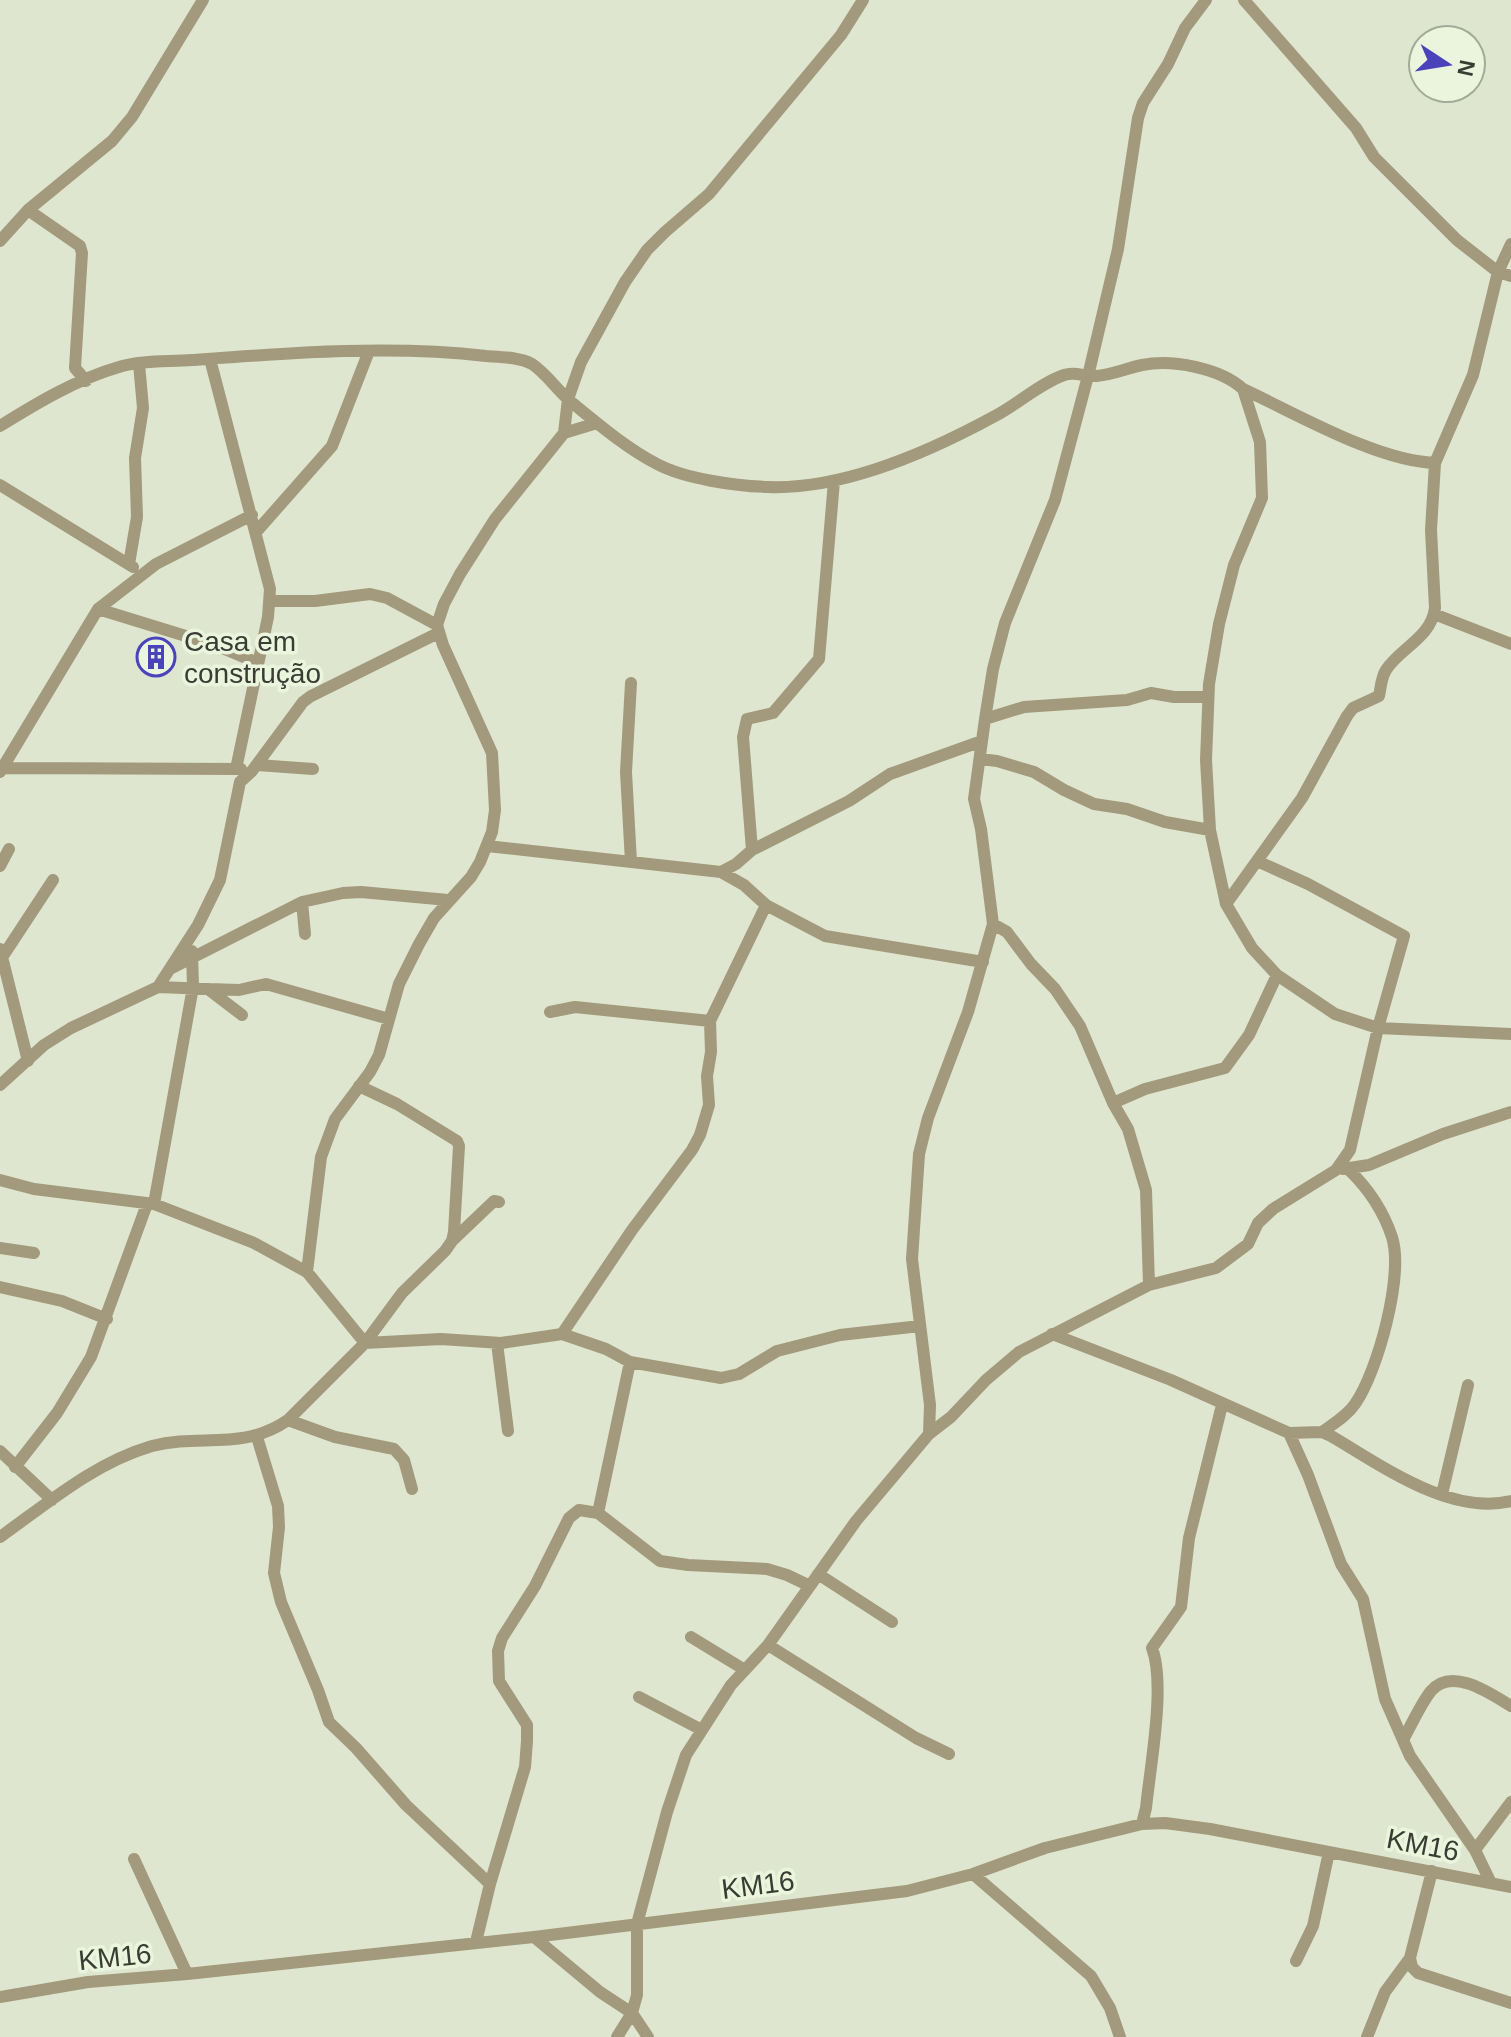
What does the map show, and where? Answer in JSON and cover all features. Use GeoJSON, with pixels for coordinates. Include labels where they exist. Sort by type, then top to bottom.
{"type":"FeatureCollection","features":[{"type":"Feature","properties":{"kind":"street"},"geometry":{"type":"LineString","coordinates":[[0,241],[28,210],[112,141],[132,117],[203,0]]}},
{"type":"Feature","properties":{"kind":"street"},"geometry":{"type":"LineString","coordinates":[[158,987],[172,968],[220,880],[240,782],[307,699],[438,629],[460,574],[495,519],[564,433],[568,399],[581,362],[647,250],[709,194],[841,35],[863,0]]}},
{"type":"Feature","properties":{"kind":"street"},"geometry":{"type":"LineString","coordinates":[[929,1434],[930,1405],[912,1259],[919,1154],[928,1118],[968,1012],[993,924],[983,864],[981,829],[974,799],[993,669],[1005,623],[1055,500],[1088,376],[1118,249],[1138,118],[1143,103],[1168,64],[1185,28],[1206,0]]}},
{"type":"Feature","properties":{"kind":"street"},"geometry":{"type":"LineString","coordinates":[[1244,0],[1356,128],[1374,157],[1457,240],[1504,274]]}},
{"type":"Feature","properties":{"kind":"street"},"geometry":{"type":"LineString","coordinates":[[28,210],[80,246],[75,368],[86,381]]}},
{"type":"Feature","properties":{"kind":"street"},"geometry":{"type":"LineString","coordinates":[[1226,904],[1302,798],[1347,716],[1353,708],[1379,696],[1387,668],[1425,630],[1434,614],[1431,530],[1435,463],[1473,375],[1511,244]]}},
{"type":"Feature","properties":{"kind":"street"},"geometry":{"type":"LineString","coordinates":[[257,531],[332,446],[369,351]]}},
{"type":"Feature","properties":{"kind":"street"},"geometry":{"type":"LineString","coordinates":[[0,426],[46,398],[123,365],[369,351],[446,352],[514,359],[533,365],[597,423],[657,464],[696,476],[763,487],[802,487],[873,469],[951,438],[1069,373],[1100,376],[1153,363],[1166,363],[1219,375],[1378,451],[1412,461],[1435,463]]}},
{"type":"Feature","properties":{"kind":"street"},"geometry":{"type":"LineString","coordinates":[[210,359],[257,531],[271,601],[236,769]]}},
{"type":"Feature","properties":{"kind":"street"},"geometry":{"type":"LineString","coordinates":[[129,564],[137,517],[135,458],[143,408],[139,364]]}},
{"type":"Feature","properties":{"kind":"street"},"geometry":{"type":"LineString","coordinates":[[1243,389],[1260,442],[1262,498],[1234,565],[1216,639],[1208,697],[1206,782],[1210,830],[1226,904],[1252,948],[1277,975],[1335,1014],[1378,1028],[1511,1034]]}},
{"type":"Feature","properties":{"kind":"street"},"geometry":{"type":"LineString","coordinates":[[564,433],[597,423]]}},
{"type":"Feature","properties":{"kind":"street"},"geometry":{"type":"LineString","coordinates":[[752,850],[743,737],[747,719],[773,713],[819,659],[834,481]]}},
{"type":"Feature","properties":{"kind":"street"},"geometry":{"type":"LineString","coordinates":[[0,485],[143,572]]}},
{"type":"Feature","properties":{"kind":"street"},"geometry":{"type":"LineString","coordinates":[[2,770],[98,609],[143,572],[252,515]]}},
{"type":"Feature","properties":{"kind":"street"},"geometry":{"type":"LineString","coordinates":[[271,601],[315,601],[370,594],[387,598],[438,629],[492,753],[495,810],[487,846],[471,877],[434,918],[399,984],[379,1055],[335,1119],[321,1157],[307,1272]]}},
{"type":"Feature","properties":{"kind":"street"},"geometry":{"type":"LineString","coordinates":[[98,609],[215,645],[258,663]]}},
{"type":"Feature","properties":{"kind":"street"},"geometry":{"type":"LineString","coordinates":[[1434,614],[1511,644]]}},
{"type":"Feature","properties":{"kind":"street"},"geometry":{"type":"LineString","coordinates":[[631,683],[626,772],[631,862]]}},
{"type":"Feature","properties":{"kind":"street"},"geometry":{"type":"LineString","coordinates":[[985,719],[1024,707],[1127,700],[1151,693],[1208,697]]}},
{"type":"Feature","properties":{"kind":"street"},"geometry":{"type":"LineString","coordinates":[[721,872],[752,850],[849,801],[890,774],[982,741]]}},
{"type":"Feature","properties":{"kind":"street"},"geometry":{"type":"LineString","coordinates":[[980,759],[1034,772],[1094,804],[1210,830]]}},
{"type":"Feature","properties":{"kind":"street"},"geometry":{"type":"LineString","coordinates":[[2,770],[313,769]]}},
{"type":"Feature","properties":{"kind":"street"},"geometry":{"type":"LineString","coordinates":[[487,846],[721,872],[744,885],[766,905],[825,936],[983,962]]}},
{"type":"Feature","properties":{"kind":"street"},"geometry":{"type":"LineString","coordinates":[[0,866],[9,849]]}},
{"type":"Feature","properties":{"kind":"street"},"geometry":{"type":"LineString","coordinates":[[1257,861],[1308,884],[1404,936],[1378,1028],[1350,1150],[1342,1169]]}},
{"type":"Feature","properties":{"kind":"street"},"geometry":{"type":"LineString","coordinates":[[28,1061],[2,952],[53,880]]}},
{"type":"Feature","properties":{"kind":"street"},"geometry":{"type":"LineString","coordinates":[[172,968],[302,902],[361,892],[448,900]]}},
{"type":"Feature","properties":{"kind":"street"},"geometry":{"type":"LineString","coordinates":[[302,902],[305,934]]}},
{"type":"Feature","properties":{"kind":"street"},"geometry":{"type":"LineString","coordinates":[[562,1334],[700,1135],[709,1105],[710,1021],[766,905]]}},
{"type":"Feature","properties":{"kind":"street"},"geometry":{"type":"LineString","coordinates":[[993,924],[1007,932],[1072,1013],[1128,1129],[1146,1190],[1149,1285]]}},
{"type":"Feature","properties":{"kind":"street"},"geometry":{"type":"LineString","coordinates":[[15,1467],[80,1380],[107,1319],[150,1204],[193,987],[190,936]]}},
{"type":"Feature","properties":{"kind":"street"},"geometry":{"type":"LineString","coordinates":[[1113,1103],[1145,1089],[1225,1068],[1249,1035],[1277,975]]}},
{"type":"Feature","properties":{"kind":"street"},"geometry":{"type":"LineString","coordinates":[[0,1085],[44,1045],[71,1028],[158,987],[239,990],[266,984],[389,1019]]}},
{"type":"Feature","properties":{"kind":"street"},"geometry":{"type":"LineString","coordinates":[[208,989],[242,1015]]}},
{"type":"Feature","properties":{"kind":"street"},"geometry":{"type":"LineString","coordinates":[[550,1012],[575,1007],[710,1021]]}},
{"type":"Feature","properties":{"kind":"street"},"geometry":{"type":"LineString","coordinates":[[359,1086],[397,1104],[457,1141],[452,1241]]}},
{"type":"Feature","properties":{"kind":"street"},"geometry":{"type":"LineString","coordinates":[[617,2037],[632,2013],[638,1981],[637,1924],[686,1755],[731,1685],[768,1645],[856,1521],[929,1434],[951,1417],[993,1372],[1019,1352],[1149,1285],[1216,1268],[1248,1244],[1258,1223],[1273,1209],[1342,1169],[1369,1165],[1443,1134],[1511,1112]]}},
{"type":"Feature","properties":{"kind":"street"},"geometry":{"type":"LineString","coordinates":[[1322,1432],[1346,1415],[1355,1404],[1372,1370],[1391,1302],[1392,1237],[1373,1197],[1342,1169]]}},
{"type":"Feature","properties":{"kind":"street"},"geometry":{"type":"LineString","coordinates":[[0,1180],[34,1189],[150,1204],[254,1243],[307,1272],[365,1343]]}},
{"type":"Feature","properties":{"kind":"street"},"geometry":{"type":"LineString","coordinates":[[0,1537],[122,1455],[174,1442],[257,1437],[288,1420],[365,1343],[402,1293],[452,1241],[494,1201],[499,1202]]}},
{"type":"Feature","properties":{"kind":"street"},"geometry":{"type":"LineString","coordinates":[[0,1248],[34,1253]]}},
{"type":"Feature","properties":{"kind":"street"},"geometry":{"type":"LineString","coordinates":[[0,1287],[62,1301],[107,1319]]}},
{"type":"Feature","properties":{"kind":"street"},"geometry":{"type":"LineString","coordinates":[[365,1343],[441,1339],[497,1343],[562,1334],[606,1349],[630,1362],[721,1378],[731,1377],[777,1351],[840,1335],[920,1326]]}},
{"type":"Feature","properties":{"kind":"street"},"geometry":{"type":"LineString","coordinates":[[1052,1334],[1171,1380],[1289,1433],[1322,1432],[1368,1456],[1413,1485],[1478,1505],[1511,1501]]}},
{"type":"Feature","properties":{"kind":"street"},"geometry":{"type":"LineString","coordinates":[[497,1343],[508,1431]]}},
{"type":"Feature","properties":{"kind":"street"},"geometry":{"type":"LineString","coordinates":[[598,1513],[630,1362]]}},
{"type":"Feature","properties":{"kind":"street"},"geometry":{"type":"LineString","coordinates":[[1442,1494],[1468,1385]]}},
{"type":"Feature","properties":{"kind":"street"},"geometry":{"type":"LineString","coordinates":[[930,1405],[951,1417]]}},
{"type":"Feature","properties":{"kind":"street"},"geometry":{"type":"LineString","coordinates":[[1142,1824],[1157,1692],[1156,1659],[1152,1648],[1181,1607],[1189,1538],[1222,1405]]}},
{"type":"Feature","properties":{"kind":"street"},"geometry":{"type":"LineString","coordinates":[[288,1420],[335,1437],[394,1449],[404,1460],[412,1489]]}},
{"type":"Feature","properties":{"kind":"street"},"geometry":{"type":"LineString","coordinates":[[1289,1433],[1341,1564],[1363,1599],[1385,1699],[1410,1756],[1475,1850],[1491,1883]]}},
{"type":"Feature","properties":{"kind":"street"},"geometry":{"type":"LineString","coordinates":[[1299,1452],[1306,1433]]}},
{"type":"Feature","properties":{"kind":"street"},"geometry":{"type":"LineString","coordinates":[[257,1437],[278,1506],[274,1573],[281,1602],[329,1722],[406,1805],[490,1884]]}},
{"type":"Feature","properties":{"kind":"street"},"geometry":{"type":"LineString","coordinates":[[0,1451],[52,1500]]}},
{"type":"Feature","properties":{"kind":"street"},"geometry":{"type":"LineString","coordinates":[[476,1942],[525,1767],[527,1741],[527,1725],[499,1681],[498,1651],[502,1638],[549,1561],[569,1518],[579,1510],[598,1513],[660,1561],[680,1565],[767,1569],[810,1586]]}},
{"type":"Feature","properties":{"kind":"street"},"geometry":{"type":"LineString","coordinates":[[818,1574],[892,1622]]}},
{"type":"Feature","properties":{"kind":"street"},"geometry":{"type":"LineString","coordinates":[[691,1637],[745,1670]]}},
{"type":"Feature","properties":{"kind":"street"},"geometry":{"type":"LineString","coordinates":[[768,1645],[916,1738],[949,1754]]}},
{"type":"Feature","properties":{"kind":"street"},"geometry":{"type":"LineString","coordinates":[[1403,1740],[1433,1688],[1445,1683],[1459,1681],[1477,1685],[1511,1706]]}},
{"type":"Feature","properties":{"kind":"street"},"geometry":{"type":"LineString","coordinates":[[639,1697],[700,1729]]}},
{"type":"Feature","properties":{"kind":"street"},"geometry":{"type":"LineString","coordinates":[[1475,1850],[1511,1802]]}},
{"type":"Feature","properties":{"kind":"street","name":"KM16"},"geometry":{"type":"LineString","coordinates":[[0,1997],[88,1982],[534,1937],[907,1891],[973,1874],[1045,1848],[1142,1824],[1186,1825],[1511,1887]]}},
{"type":"Feature","properties":{"kind":"street"},"geometry":{"type":"LineString","coordinates":[[1296,1961],[1316,1918],[1329,1852]]}},
{"type":"Feature","properties":{"kind":"street"},"geometry":{"type":"LineString","coordinates":[[134,1859],[187,1974]]}},
{"type":"Feature","properties":{"kind":"street"},"geometry":{"type":"LineString","coordinates":[[1367,2037],[1385,1992],[1410,1958],[1432,1871]]}},
{"type":"Feature","properties":{"kind":"street"},"geometry":{"type":"LineString","coordinates":[[973,1874],[1091,1976],[1110,2008],[1120,2037]]}},
{"type":"Feature","properties":{"kind":"street"},"geometry":{"type":"LineString","coordinates":[[534,1937],[600,1992],[632,2013],[648,2037]]}},
{"type":"Feature","properties":{"kind":"street"},"geometry":{"type":"LineString","coordinates":[[1410,1958],[1412,1967],[1418,1973],[1511,2003]]}},
{"type":"Feature","properties":{"kind":"place","name":"Casa em construção"},"geometry":{"type":"Point","coordinates":[156,657]}}]}
